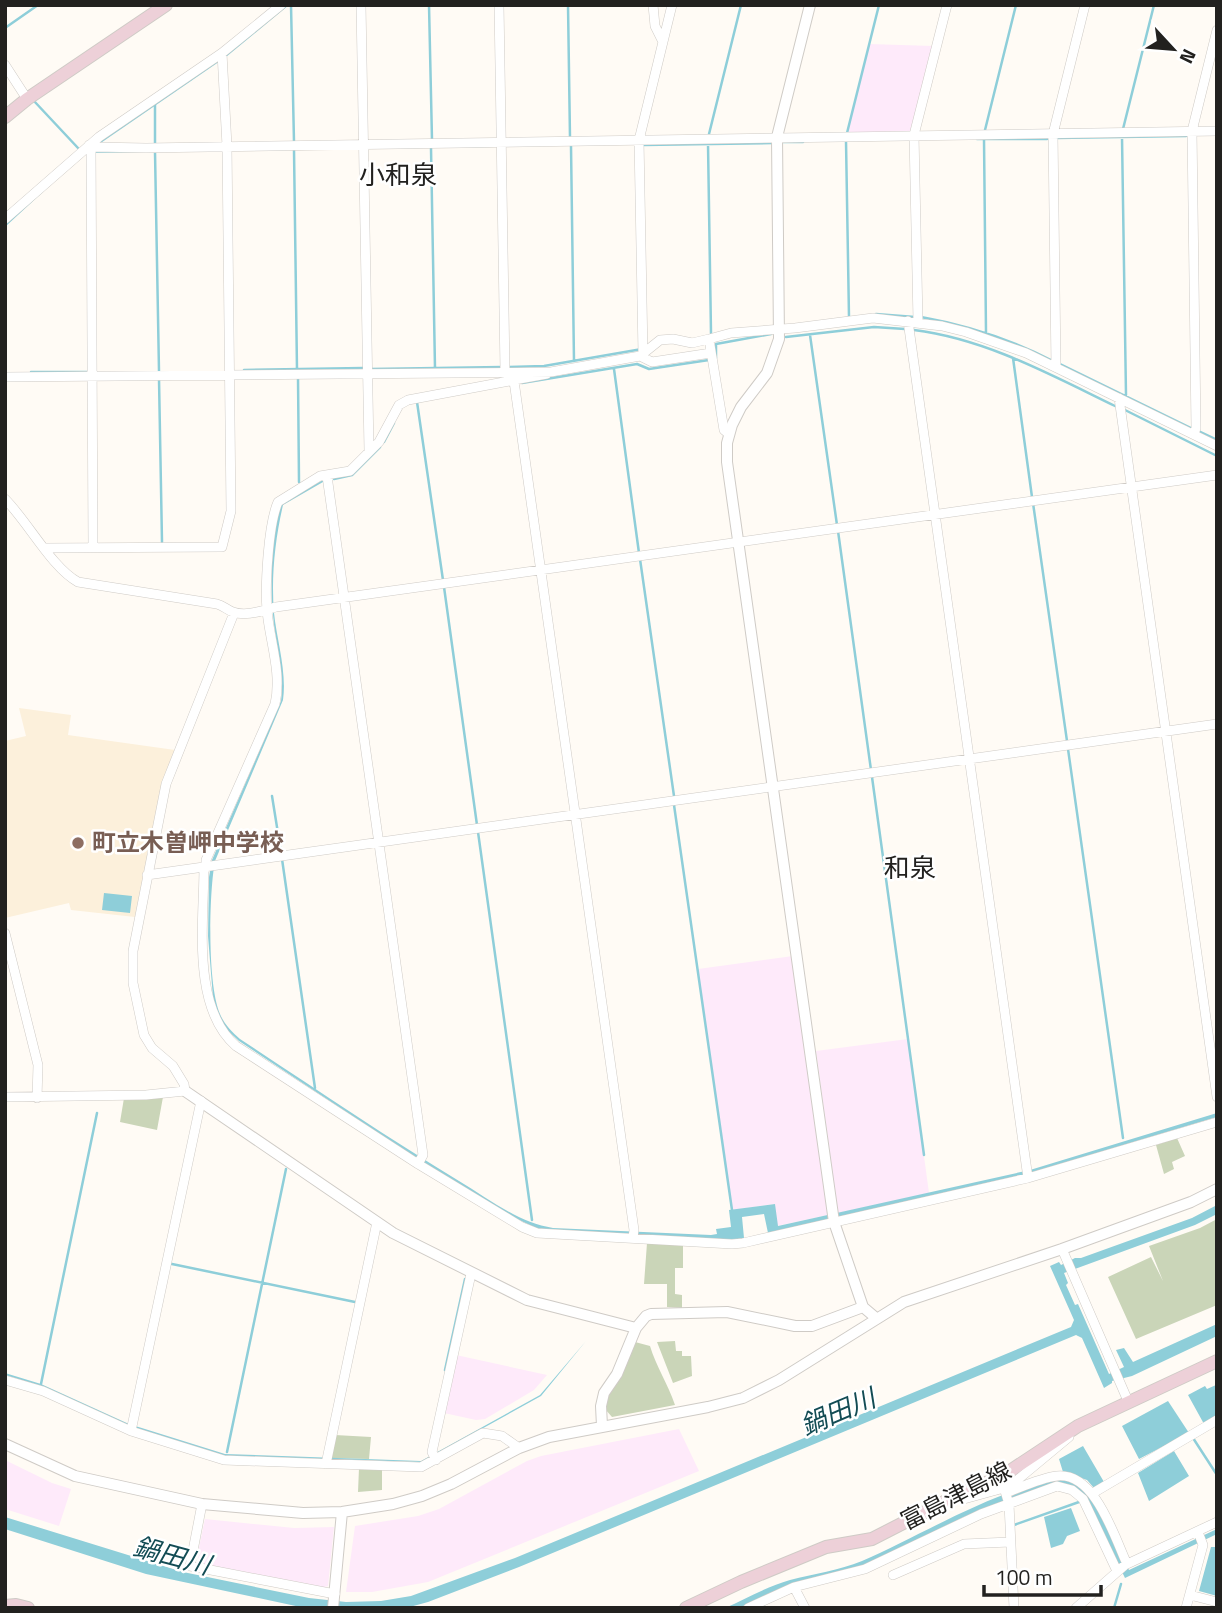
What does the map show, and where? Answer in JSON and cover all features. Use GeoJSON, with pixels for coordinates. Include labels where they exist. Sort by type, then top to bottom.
{"type":"FeatureCollection","features":[{"type":"Feature","properties":{"kind":"main road"},"geometry":{"type":"LineString","coordinates":[[5,117],[27,99],[166,5]]}},
{"type":"Feature","properties":{"kind":"main road","name":"富島津島線"},"geometry":{"type":"LineString","coordinates":[[686,1608],[761,1573],[827,1547],[872,1539],[1004,1475],[1078,1426],[1217,1361]]}},
{"type":"Feature","properties":{"kind":"main road"},"geometry":{"type":"LineString","coordinates":[[5,1606],[28,1608]]}},
{"type":"Feature","properties":{"kind":"street"},"geometry":{"type":"LineString","coordinates":[[5,219],[91,148],[222,56],[281,5]]}},
{"type":"Feature","properties":{"kind":"street"},"geometry":{"type":"LineString","coordinates":[[361,5],[369,452]]}},
{"type":"Feature","properties":{"kind":"street"},"geometry":{"type":"LineString","coordinates":[[499,5],[505,371]]}},
{"type":"Feature","properties":{"kind":"street"},"geometry":{"type":"LineString","coordinates":[[653,5],[655,26],[663,42]]}},
{"type":"Feature","properties":{"kind":"street"},"geometry":{"type":"LineString","coordinates":[[672,5],[639,140],[642,352],[652,362],[711,353]]}},
{"type":"Feature","properties":{"kind":"street"},"geometry":{"type":"LineString","coordinates":[[810,5],[777,137],[780,328],[777,347],[771,365],[736,416],[729,434],[727,462],[833,1218],[863,1307],[876,1318]]}},
{"type":"Feature","properties":{"kind":"street"},"geometry":{"type":"LineString","coordinates":[[947,5],[914,135],[913,321],[935,514],[1028,1174]]}},
{"type":"Feature","properties":{"kind":"street"},"geometry":{"type":"LineString","coordinates":[[1056,367],[1053,134],[1085,5]]}},
{"type":"Feature","properties":{"kind":"street"},"geometry":{"type":"LineString","coordinates":[[1194,434],[1192,131],[1217,30]]}},
{"type":"Feature","properties":{"kind":"street"},"geometry":{"type":"LineString","coordinates":[[45,548],[93,545],[222,547],[231,511],[227,149],[222,56]]}},
{"type":"Feature","properties":{"kind":"street"},"geometry":{"type":"LineString","coordinates":[[5,65],[27,99]]}},
{"type":"Feature","properties":{"kind":"street"},"geometry":{"type":"LineString","coordinates":[[91,148],[502,145],[777,137],[1217,131]]}},
{"type":"Feature","properties":{"kind":"street"},"geometry":{"type":"LineString","coordinates":[[91,148],[93,545]]}},
{"type":"Feature","properties":{"kind":"street"},"geometry":{"type":"LineString","coordinates":[[1217,446],[1026,353],[966,332],[913,321],[873,318],[731,333],[692,343],[673,339],[660,340],[642,352],[513,381],[408,400],[399,405],[384,434],[350,471],[320,476],[280,499],[275,508],[271,531],[271,608],[277,675],[275,704],[206,860],[208,866],[203,937],[208,997],[215,1019],[224,1034],[236,1046],[522,1227],[537,1233],[633,1235],[732,1244],[1028,1174],[1217,1122]]}},
{"type":"Feature","properties":{"kind":"street"},"geometry":{"type":"LineString","coordinates":[[709,340],[724,430],[729,434]]}},
{"type":"Feature","properties":{"kind":"street"},"geometry":{"type":"LineString","coordinates":[[5,377],[551,372]]}},
{"type":"Feature","properties":{"kind":"street"},"geometry":{"type":"LineString","coordinates":[[513,381],[633,1235]]}},
{"type":"Feature","properties":{"kind":"street"},"geometry":{"type":"LineString","coordinates":[[1119,398],[1217,1097]]}},
{"type":"Feature","properties":{"kind":"street"},"geometry":{"type":"LineString","coordinates":[[5,499],[64,573],[78,582],[217,604],[234,613],[260,613],[271,608],[344,597],[1217,475]]}},
{"type":"Feature","properties":{"kind":"street"},"geometry":{"type":"LineString","coordinates":[[327,476],[379,842],[420,1160]]}},
{"type":"Feature","properties":{"kind":"street"},"geometry":{"type":"LineString","coordinates":[[186,1091],[173,1066],[147,1041],[135,996],[133,951],[166,784],[234,613]]}},
{"type":"Feature","properties":{"kind":"street"},"geometry":{"type":"LineString","coordinates":[[147,875],[1217,724]]}},
{"type":"Feature","properties":{"kind":"street"},"geometry":{"type":"LineString","coordinates":[[5,933],[38,1062],[37,1098]]}},
{"type":"Feature","properties":{"kind":"street"},"geometry":{"type":"LineString","coordinates":[[5,1097],[146,1095],[186,1091],[393,1233],[527,1300],[636,1328]]}},
{"type":"Feature","properties":{"kind":"street"},"geometry":{"type":"LineString","coordinates":[[132,1428],[201,1101]]}},
{"type":"Feature","properties":{"kind":"street"},"geometry":{"type":"LineString","coordinates":[[5,1444],[75,1476],[202,1504],[303,1513],[342,1512],[393,1504],[451,1484],[519,1448],[549,1437],[743,1398],[779,1380],[904,1302],[1064,1254],[1217,1189]]}},
{"type":"Feature","properties":{"kind":"street"},"geometry":{"type":"LineString","coordinates":[[326,1461],[377,1222]]}},
{"type":"Feature","properties":{"kind":"street"},"geometry":{"type":"LineString","coordinates":[[1064,1254],[1128,1401]]}},
{"type":"Feature","properties":{"kind":"street"},"geometry":{"type":"LineString","coordinates":[[434,1456],[471,1274]]}},
{"type":"Feature","properties":{"kind":"street"},"geometry":{"type":"LineString","coordinates":[[603,1426],[601,1400],[622,1362],[636,1328],[646,1316],[659,1312],[727,1312],[795,1326],[812,1326],[863,1307]]}},
{"type":"Feature","properties":{"kind":"street"},"geometry":{"type":"LineString","coordinates":[[5,1380],[43,1391],[132,1428],[224,1460],[326,1461],[421,1467],[434,1456],[483,1433],[502,1436],[519,1448]]}},
{"type":"Feature","properties":{"kind":"street"},"geometry":{"type":"LineString","coordinates":[[1093,1493],[1217,1420]]}},
{"type":"Feature","properties":{"kind":"street"},"geometry":{"type":"LineString","coordinates":[[1014,1608],[1006,1495],[1016,1481],[1064,1442],[1078,1426]]}},
{"type":"Feature","properties":{"kind":"street"},"geometry":{"type":"LineString","coordinates":[[748,1608],[794,1587],[865,1569],[981,1514],[1006,1495],[1047,1479],[1064,1476],[1076,1479],[1093,1493],[1123,1567]]}},
{"type":"Feature","properties":{"kind":"street"},"geometry":{"type":"LineString","coordinates":[[952,1498],[1006,1495],[1057,1486],[1072,1490],[1083,1499],[1123,1567]]}},
{"type":"Feature","properties":{"kind":"street"},"geometry":{"type":"LineString","coordinates":[[202,1504],[190,1566],[334,1600],[342,1512]]}},
{"type":"Feature","properties":{"kind":"street"},"geometry":{"type":"LineString","coordinates":[[1076,1608],[1123,1567],[1217,1522]]}},
{"type":"Feature","properties":{"kind":"street"},"geometry":{"type":"LineString","coordinates":[[1186,1608],[1203,1543],[1198,1532]]}},
{"type":"Feature","properties":{"kind":"street"},"geometry":{"type":"LineString","coordinates":[[893,1575],[964,1544],[1010,1542]]}},
{"type":"Feature","properties":{"kind":"street"},"geometry":{"type":"LineString","coordinates":[[794,1587],[805,1608]]}},
{"type":"Feature","properties":{"kind":"street"},"geometry":{"type":"LineString","coordinates":[[1190,1595],[1217,1602]]}},
{"type":"Feature","properties":{"kind":"shaded area"},"geometry":{"type":"Polygon","coordinates":[[[869,44],[933,46],[911,132],[847,133],[869,44]]]}},
{"type":"Feature","properties":{"kind":"shaded area","name":"町立木曽岬中学校"},"geometry":{"type":"Polygon","coordinates":[[[19,708],[71,715],[68,735],[175,750],[163,783],[135,917],[71,910],[69,903],[5,918],[5,741],[26,736],[19,708]]]}},
{"type":"Feature","properties":{"kind":"shaded area"},"geometry":{"type":"Polygon","coordinates":[[[793,956],[828,1215],[777,1226],[774,1204],[732,1210],[698,969],[793,956]]]}},
{"type":"Feature","properties":{"kind":"shaded area"},"geometry":{"type":"Polygon","coordinates":[[[908,1039],[929,1193],[838,1213],[816,1051],[908,1039]]]}},
{"type":"Feature","properties":{"kind":"shaded area"},"geometry":{"type":"Polygon","coordinates":[[[456,1355],[547,1375],[534,1390],[485,1419],[476,1420],[444,1413],[456,1355]]]}},
{"type":"Feature","properties":{"kind":"shaded area"},"geometry":{"type":"Polygon","coordinates":[[[679,1429],[699,1471],[428,1582],[372,1592],[346,1592],[355,1526],[418,1516],[439,1509],[541,1456],[679,1429]]]}},
{"type":"Feature","properties":{"kind":"shaded area"},"geometry":{"type":"Polygon","coordinates":[[[5,1460],[52,1483],[71,1489],[59,1526],[5,1509],[5,1460]]]}},
{"type":"Feature","properties":{"kind":"shaded area"},"geometry":{"type":"Polygon","coordinates":[[[205,1519],[294,1528],[334,1527],[328,1586],[321,1588],[202,1565],[197,1557],[205,1519]]]}},
{"type":"Feature","properties":{"kind":"green space"},"geometry":{"type":"Polygon","coordinates":[[[163,1097],[157,1130],[120,1122],[124,1098],[163,1097]]]}},
{"type":"Feature","properties":{"kind":"green space"},"geometry":{"type":"Polygon","coordinates":[[[1177,1138],[1185,1156],[1172,1162],[1174,1169],[1164,1174],[1156,1145],[1177,1138]]]}},
{"type":"Feature","properties":{"kind":"green space"},"geometry":{"type":"Polygon","coordinates":[[[1217,1219],[1217,1305],[1136,1339],[1108,1277],[1151,1257],[1163,1281],[1149,1246],[1217,1219]]]}},
{"type":"Feature","properties":{"kind":"green space"},"geometry":{"type":"Polygon","coordinates":[[[647,1243],[683,1245],[683,1268],[675,1268],[675,1294],[682,1295],[682,1308],[667,1307],[667,1284],[644,1284],[647,1243]]]}},
{"type":"Feature","properties":{"kind":"green space"},"geometry":{"type":"Polygon","coordinates":[[[675,1341],[676,1351],[682,1351],[682,1356],[691,1356],[692,1376],[673,1383],[657,1342],[675,1341]]]}},
{"type":"Feature","properties":{"kind":"green space"},"geometry":{"type":"Polygon","coordinates":[[[635,1342],[650,1346],[675,1405],[612,1417],[605,1409],[607,1400],[635,1342]]]}},
{"type":"Feature","properties":{"kind":"green space"},"geometry":{"type":"Polygon","coordinates":[[[335,1435],[371,1437],[369,1459],[330,1458],[335,1435]]]}},
{"type":"Feature","properties":{"kind":"green space"},"geometry":{"type":"Polygon","coordinates":[[[359,1468],[382,1469],[382,1490],[358,1492],[359,1468]]]}},
{"type":"Feature","properties":{"kind":"water"},"geometry":{"type":"Polygon","coordinates":[[[289,5],[226,57],[92,149],[93,152],[636,145],[85,153],[5,227],[5,223],[83,152],[219,59],[289,5]]]}},
{"type":"Feature","properties":{"kind":"water"},"geometry":{"type":"Polygon","coordinates":[[[323,480],[283,505],[273,586],[274,613],[284,679],[283,700],[215,861],[211,894],[213,982],[222,1018],[240,1039],[376,1129],[516,1216],[553,1228],[711,1235],[717,1234],[716,1229],[731,1227],[729,1210],[775,1204],[778,1226],[1030,1170],[1217,1113],[1217,1117],[1030,1173],[768,1233],[764,1214],[742,1217],[744,1238],[732,1241],[538,1229],[513,1217],[419,1160],[239,1041],[225,1028],[213,998],[208,936],[209,877],[212,860],[281,701],[282,680],[274,626],[272,589],[272,557],[279,512],[283,502],[323,480]]]}},
{"type":"Feature","properties":{"kind":"water"},"geometry":{"type":"Polygon","coordinates":[[[104,893],[132,896],[130,913],[102,910],[104,893]]]}},
{"type":"Feature","properties":{"kind":"water"},"geometry":{"type":"Polygon","coordinates":[[[1217,1205],[1217,1214],[1195,1225],[1064,1273],[1068,1283],[1066,1285],[1075,1305],[1078,1304],[1109,1374],[1124,1367],[1116,1350],[1124,1348],[1133,1362],[1217,1324],[1217,1336],[1132,1376],[1112,1381],[1104,1388],[1082,1338],[1076,1335],[519,1567],[406,1608],[305,1608],[146,1574],[5,1529],[5,1517],[183,1572],[309,1598],[346,1602],[381,1601],[411,1596],[515,1558],[1071,1327],[1074,1320],[1050,1266],[1059,1262],[1061,1265],[1192,1218],[1217,1205]]]}},
{"type":"Feature","properties":{"kind":"water"},"geometry":{"type":"Polygon","coordinates":[[[586,1341],[541,1396],[422,1462],[225,1456],[128,1426],[41,1386],[5,1375],[41,1384],[129,1424],[225,1454],[421,1461],[540,1395],[586,1341]]]}},
{"type":"Feature","properties":{"kind":"water"},"geometry":{"type":"Polygon","coordinates":[[[1216,1385],[1217,1418],[1204,1424],[1188,1395],[1205,1386],[1207,1389],[1216,1385]]]}},
{"type":"Feature","properties":{"kind":"water"},"geometry":{"type":"Polygon","coordinates":[[[1168,1401],[1189,1433],[1139,1459],[1122,1426],[1168,1401]]]}},
{"type":"Feature","properties":{"kind":"water"},"geometry":{"type":"Polygon","coordinates":[[[1083,1446],[1104,1482],[1094,1488],[1087,1480],[1063,1472],[1059,1459],[1083,1446]]]}},
{"type":"Feature","properties":{"kind":"water"},"geometry":{"type":"Polygon","coordinates":[[[1174,1451],[1189,1476],[1149,1501],[1138,1473],[1174,1451]]]}},
{"type":"Feature","properties":{"kind":"water"},"geometry":{"type":"Polygon","coordinates":[[[1067,1479],[1091,1495],[1129,1570],[1217,1529],[1217,1534],[1125,1578],[1085,1496],[1075,1487],[1060,1483],[964,1517],[860,1567],[767,1595],[739,1608],[725,1608],[782,1583],[862,1561],[989,1500],[1042,1483],[1067,1479]]]}},
{"type":"Feature","properties":{"kind":"water"},"geometry":{"type":"Polygon","coordinates":[[[1071,1508],[1080,1531],[1067,1536],[1063,1544],[1051,1548],[1044,1517],[1071,1508]]]}},
{"type":"Feature","properties":{"kind":"water"},"geometry":{"type":"Polygon","coordinates":[[[1211,1547],[1217,1547],[1217,1596],[1199,1591],[1211,1547]]]}},
{"type":"Feature","properties":{"kind":"waterway"},"geometry":{"type":"LineString","coordinates":[[5,28],[38,5]]}},
{"type":"Feature","properties":{"kind":"waterway"},"geometry":{"type":"LineString","coordinates":[[291,5],[294,142]]}},
{"type":"Feature","properties":{"kind":"waterway"},"geometry":{"type":"LineString","coordinates":[[429,5],[432,140]]}},
{"type":"Feature","properties":{"kind":"waterway"},"geometry":{"type":"LineString","coordinates":[[568,5],[570,138]]}},
{"type":"Feature","properties":{"kind":"waterway"},"geometry":{"type":"LineString","coordinates":[[709,134],[741,5]]}},
{"type":"Feature","properties":{"kind":"waterway"},"geometry":{"type":"LineString","coordinates":[[847,133],[879,5]]}},
{"type":"Feature","properties":{"kind":"waterway"},"geometry":{"type":"LineString","coordinates":[[985,130],[1016,5]]}},
{"type":"Feature","properties":{"kind":"waterway"},"geometry":{"type":"LineString","coordinates":[[1123,129],[1154,5]]}},
{"type":"Feature","properties":{"kind":"waterway"},"geometry":{"type":"LineString","coordinates":[[34,101],[78,148]]}},
{"type":"Feature","properties":{"kind":"waterway"},"geometry":{"type":"LineString","coordinates":[[155,105],[155,143]]}},
{"type":"Feature","properties":{"kind":"waterway"},"geometry":{"type":"LineString","coordinates":[[1057,138],[1186,136]]}},
{"type":"Feature","properties":{"kind":"waterway"},"geometry":{"type":"LineString","coordinates":[[1122,137],[1126,395]]}},
{"type":"Feature","properties":{"kind":"waterway"},"geometry":{"type":"LineString","coordinates":[[977,139],[1047,139]]}},
{"type":"Feature","properties":{"kind":"waterway"},"geometry":{"type":"LineString","coordinates":[[984,139],[986,332]]}},
{"type":"Feature","properties":{"kind":"waterway"},"geometry":{"type":"LineString","coordinates":[[846,141],[849,317]]}},
{"type":"Feature","properties":{"kind":"waterway"},"geometry":{"type":"LineString","coordinates":[[782,142],[803,142]]}},
{"type":"Feature","properties":{"kind":"waterway"},"geometry":{"type":"LineString","coordinates":[[643,145],[773,143]]}},
{"type":"Feature","properties":{"kind":"waterway"},"geometry":{"type":"LineString","coordinates":[[708,144],[711,333]]}},
{"type":"Feature","properties":{"kind":"waterway"},"geometry":{"type":"LineString","coordinates":[[571,146],[574,361]]}},
{"type":"Feature","properties":{"kind":"waterway"},"geometry":{"type":"LineString","coordinates":[[431,148],[435,368]]}},
{"type":"Feature","properties":{"kind":"waterway"},"geometry":{"type":"LineString","coordinates":[[294,150],[297,370]]}},
{"type":"Feature","properties":{"kind":"waterway"},"geometry":{"type":"LineString","coordinates":[[155,152],[159,371]]}},
{"type":"Feature","properties":{"kind":"waterway"},"geometry":{"type":"LineString","coordinates":[[876,314],[915,317]]}},
{"type":"Feature","properties":{"kind":"waterway"},"geometry":{"type":"LineString","coordinates":[[921,317],[988,334],[1053,361]]}},
{"type":"Feature","properties":{"kind":"waterway"},"geometry":{"type":"LineString","coordinates":[[786,337],[874,327],[905,329]]}},
{"type":"Feature","properties":{"kind":"waterway"},"geometry":{"type":"LineString","coordinates":[[914,330],[967,341],[992,350],[1115,406]]}},
{"type":"Feature","properties":{"kind":"waterway"},"geometry":{"type":"LineString","coordinates":[[716,358],[716,344],[771,334]]}},
{"type":"Feature","properties":{"kind":"waterway"},"geometry":{"type":"LineString","coordinates":[[810,335],[837,525]]}},
{"type":"Feature","properties":{"kind":"waterway"},"geometry":{"type":"LineString","coordinates":[[509,367],[544,366],[642,349]]}},
{"type":"Feature","properties":{"kind":"waterway"},"geometry":{"type":"LineString","coordinates":[[1013,358],[1032,497]]}},
{"type":"Feature","properties":{"kind":"waterway"},"geometry":{"type":"LineString","coordinates":[[522,383],[637,364],[649,369],[709,360]]}},
{"type":"Feature","properties":{"kind":"waterway"},"geometry":{"type":"LineString","coordinates":[[1058,363],[1193,429]]}},
{"type":"Feature","properties":{"kind":"waterway"},"geometry":{"type":"LineString","coordinates":[[371,369],[502,367]]}},
{"type":"Feature","properties":{"kind":"waterway"},"geometry":{"type":"LineString","coordinates":[[244,370],[363,368]]}},
{"type":"Feature","properties":{"kind":"waterway"},"geometry":{"type":"LineString","coordinates":[[614,369],[639,553]]}},
{"type":"Feature","properties":{"kind":"waterway"},"geometry":{"type":"LineString","coordinates":[[31,372],[87,372]]}},
{"type":"Feature","properties":{"kind":"waterway"},"geometry":{"type":"LineString","coordinates":[[298,377],[299,482]]}},
{"type":"Feature","properties":{"kind":"waterway"},"geometry":{"type":"LineString","coordinates":[[159,379],[162,542]]}},
{"type":"Feature","properties":{"kind":"waterway"},"geometry":{"type":"LineString","coordinates":[[417,402],[443,580]]}},
{"type":"Feature","properties":{"kind":"waterway"},"geometry":{"type":"LineString","coordinates":[[1125,410],[1217,456]]}},
{"type":"Feature","properties":{"kind":"waterway"},"geometry":{"type":"LineString","coordinates":[[384,442],[394,423]]}},
{"type":"Feature","properties":{"kind":"waterway"},"geometry":{"type":"LineString","coordinates":[[1198,431],[1217,440]]}},
{"type":"Feature","properties":{"kind":"waterway"},"geometry":{"type":"LineString","coordinates":[[334,479],[352,475],[380,447]]}},
{"type":"Feature","properties":{"kind":"waterway"},"geometry":{"type":"LineString","coordinates":[[1033,503],[1067,741]]}},
{"type":"Feature","properties":{"kind":"waterway"},"geometry":{"type":"LineString","coordinates":[[838,531],[871,770]]}},
{"type":"Feature","properties":{"kind":"waterway"},"geometry":{"type":"LineString","coordinates":[[640,559],[674,796]]}},
{"type":"Feature","properties":{"kind":"waterway"},"geometry":{"type":"LineString","coordinates":[[444,587],[477,825]]}},
{"type":"Feature","properties":{"kind":"waterway"},"geometry":{"type":"LineString","coordinates":[[1068,749],[1123,1138]]}},
{"type":"Feature","properties":{"kind":"waterway"},"geometry":{"type":"LineString","coordinates":[[872,777],[924,1155]]}},
{"type":"Feature","properties":{"kind":"waterway"},"geometry":{"type":"LineString","coordinates":[[272,796],[281,852]]}},
{"type":"Feature","properties":{"kind":"waterway"},"geometry":{"type":"LineString","coordinates":[[674,805],[732,1210]]}},
{"type":"Feature","properties":{"kind":"waterway"},"geometry":{"type":"LineString","coordinates":[[478,832],[532,1220]]}},
{"type":"Feature","properties":{"kind":"waterway"},"geometry":{"type":"LineString","coordinates":[[282,859],[315,1088]]}},
{"type":"Feature","properties":{"kind":"waterway"},"geometry":{"type":"LineString","coordinates":[[41,1384],[97,1113]]}},
{"type":"Feature","properties":{"kind":"waterway"},"geometry":{"type":"LineString","coordinates":[[227,1452],[286,1169]]}},
{"type":"Feature","properties":{"kind":"waterway"},"geometry":{"type":"LineString","coordinates":[[172,1264],[355,1302]]}},
{"type":"Feature","properties":{"kind":"waterway"},"geometry":{"type":"LineString","coordinates":[[445,1370],[465,1279]]}},
{"type":"Feature","properties":{"kind":"waterway"},"geometry":{"type":"LineString","coordinates":[[1193,1438],[1217,1475]]}},
{"type":"Feature","properties":{"kind":"waterway"},"geometry":{"type":"LineString","coordinates":[[1014,1525],[1079,1502]]}},
{"type":"Feature","properties":{"kind":"waterway"},"geometry":{"type":"LineString","coordinates":[[1114,1608],[1121,1584]]}},
{"type":"Feature","properties":{"kind":"waterway"},"geometry":{"type":"LineString","coordinates":[[760,1608],[764,1606]]}},
{"type":"Feature","properties":{"kind":"place","name":"町立木曽岬中学校"},"geometry":{"type":"Point","coordinates":[78,843]}},
{"type":"Feature","properties":{"kind":"district","name":"小和泉"},"geometry":{"type":"Point","coordinates":[398,175]}},
{"type":"Feature","properties":{"kind":"district","name":"和泉"},"geometry":{"type":"Point","coordinates":[910,868]}},
{"type":"Feature","properties":{"kind":"water label","name":"鍋田川"},"geometry":{"type":"Point","coordinates":[838,1412]}},
{"type":"Feature","properties":{"kind":"water label","name":"鍋田川"},"geometry":{"type":"Point","coordinates":[172,1556]}}]}
